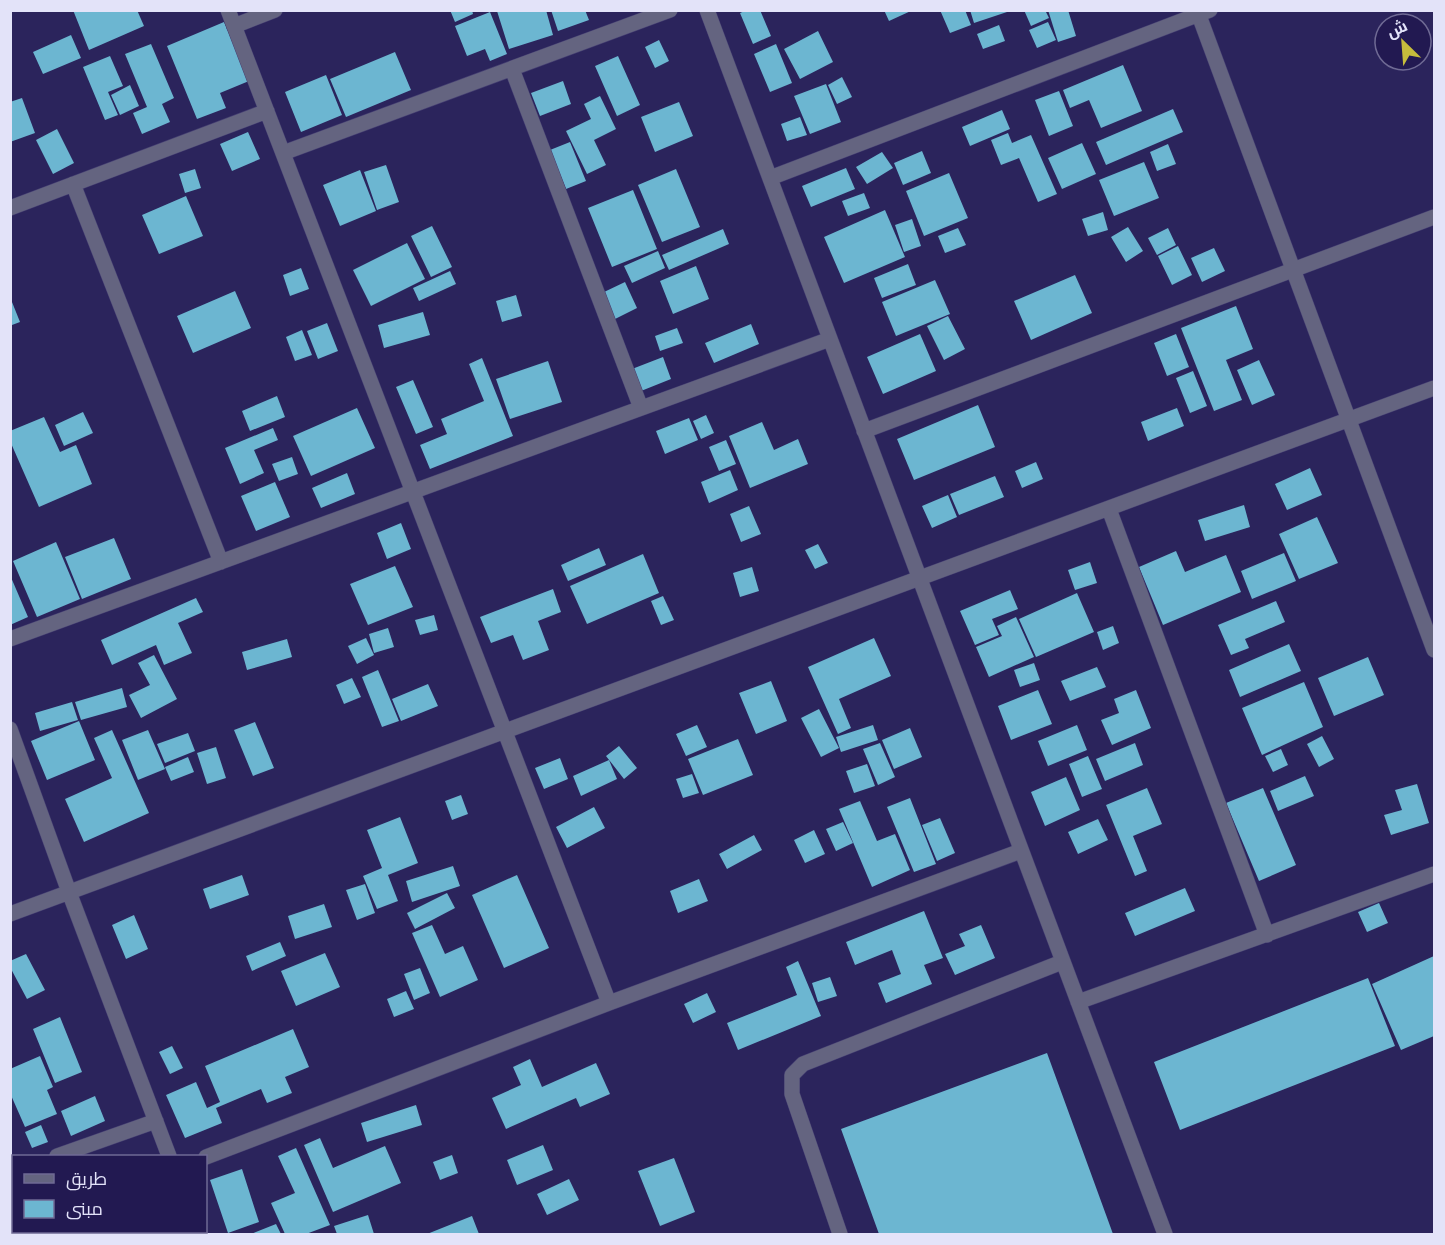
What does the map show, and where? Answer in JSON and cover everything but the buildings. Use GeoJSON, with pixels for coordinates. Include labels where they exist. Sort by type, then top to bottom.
{"type":"FeatureCollection","features":[{"type":"Feature","properties":{"kind":"street"},"geometry":{"type":"LineString","coordinates":[[228,10],[609,1003]]}},
{"type":"Feature","properties":{"kind":"street"},"geometry":{"type":"LineString","coordinates":[[234,26],[275,10]]}},
{"type":"Feature","properties":{"kind":"street"},"geometry":{"type":"LineString","coordinates":[[283,153],[670,10]]}},
{"type":"Feature","properties":{"kind":"street"},"geometry":{"type":"LineString","coordinates":[[707,10],[1165,1234]]}},
{"type":"Feature","properties":{"kind":"street"},"geometry":{"type":"LineString","coordinates":[[770,178],[1202,12],[1434,650]]}},
{"type":"Feature","properties":{"kind":"street"},"geometry":{"type":"LineString","coordinates":[[512,69],[641,408]]}},
{"type":"Feature","properties":{"kind":"street"},"geometry":{"type":"LineString","coordinates":[[10,208],[267,111]]}},
{"type":"Feature","properties":{"kind":"street"},"geometry":{"type":"LineString","coordinates":[[74,184],[221,562]]}},
{"type":"Feature","properties":{"kind":"street"},"geometry":{"type":"LineString","coordinates":[[864,430],[1434,217]]}},
{"type":"Feature","properties":{"kind":"street"},"geometry":{"type":"LineString","coordinates":[[10,639],[830,339]]}},
{"type":"Feature","properties":{"kind":"street"},"geometry":{"type":"LineString","coordinates":[[10,914],[1434,388]]}},
{"type":"Feature","properties":{"kind":"street"},"geometry":{"type":"LineString","coordinates":[[1109,509],[1267,935]]}},
{"type":"Feature","properties":{"kind":"street"},"geometry":{"type":"LineString","coordinates":[[10,729],[169,1155]]}},
{"type":"Feature","properties":{"kind":"street"},"geometry":{"type":"LineString","coordinates":[[207,1157],[609,1003],[1021,851]]}},
{"type":"Feature","properties":{"kind":"street"},"geometry":{"type":"LineString","coordinates":[[1078,1002],[1434,874]]}},
{"type":"Feature","properties":{"kind":"street"},"geometry":{"type":"LineString","coordinates":[[840,1234],[792,1094],[792,1075],[803,1064],[1062,962]]}},
{"type":"Feature","properties":{"kind":"street"},"geometry":{"type":"LineString","coordinates":[[60,1155],[156,1121]]}}]}
